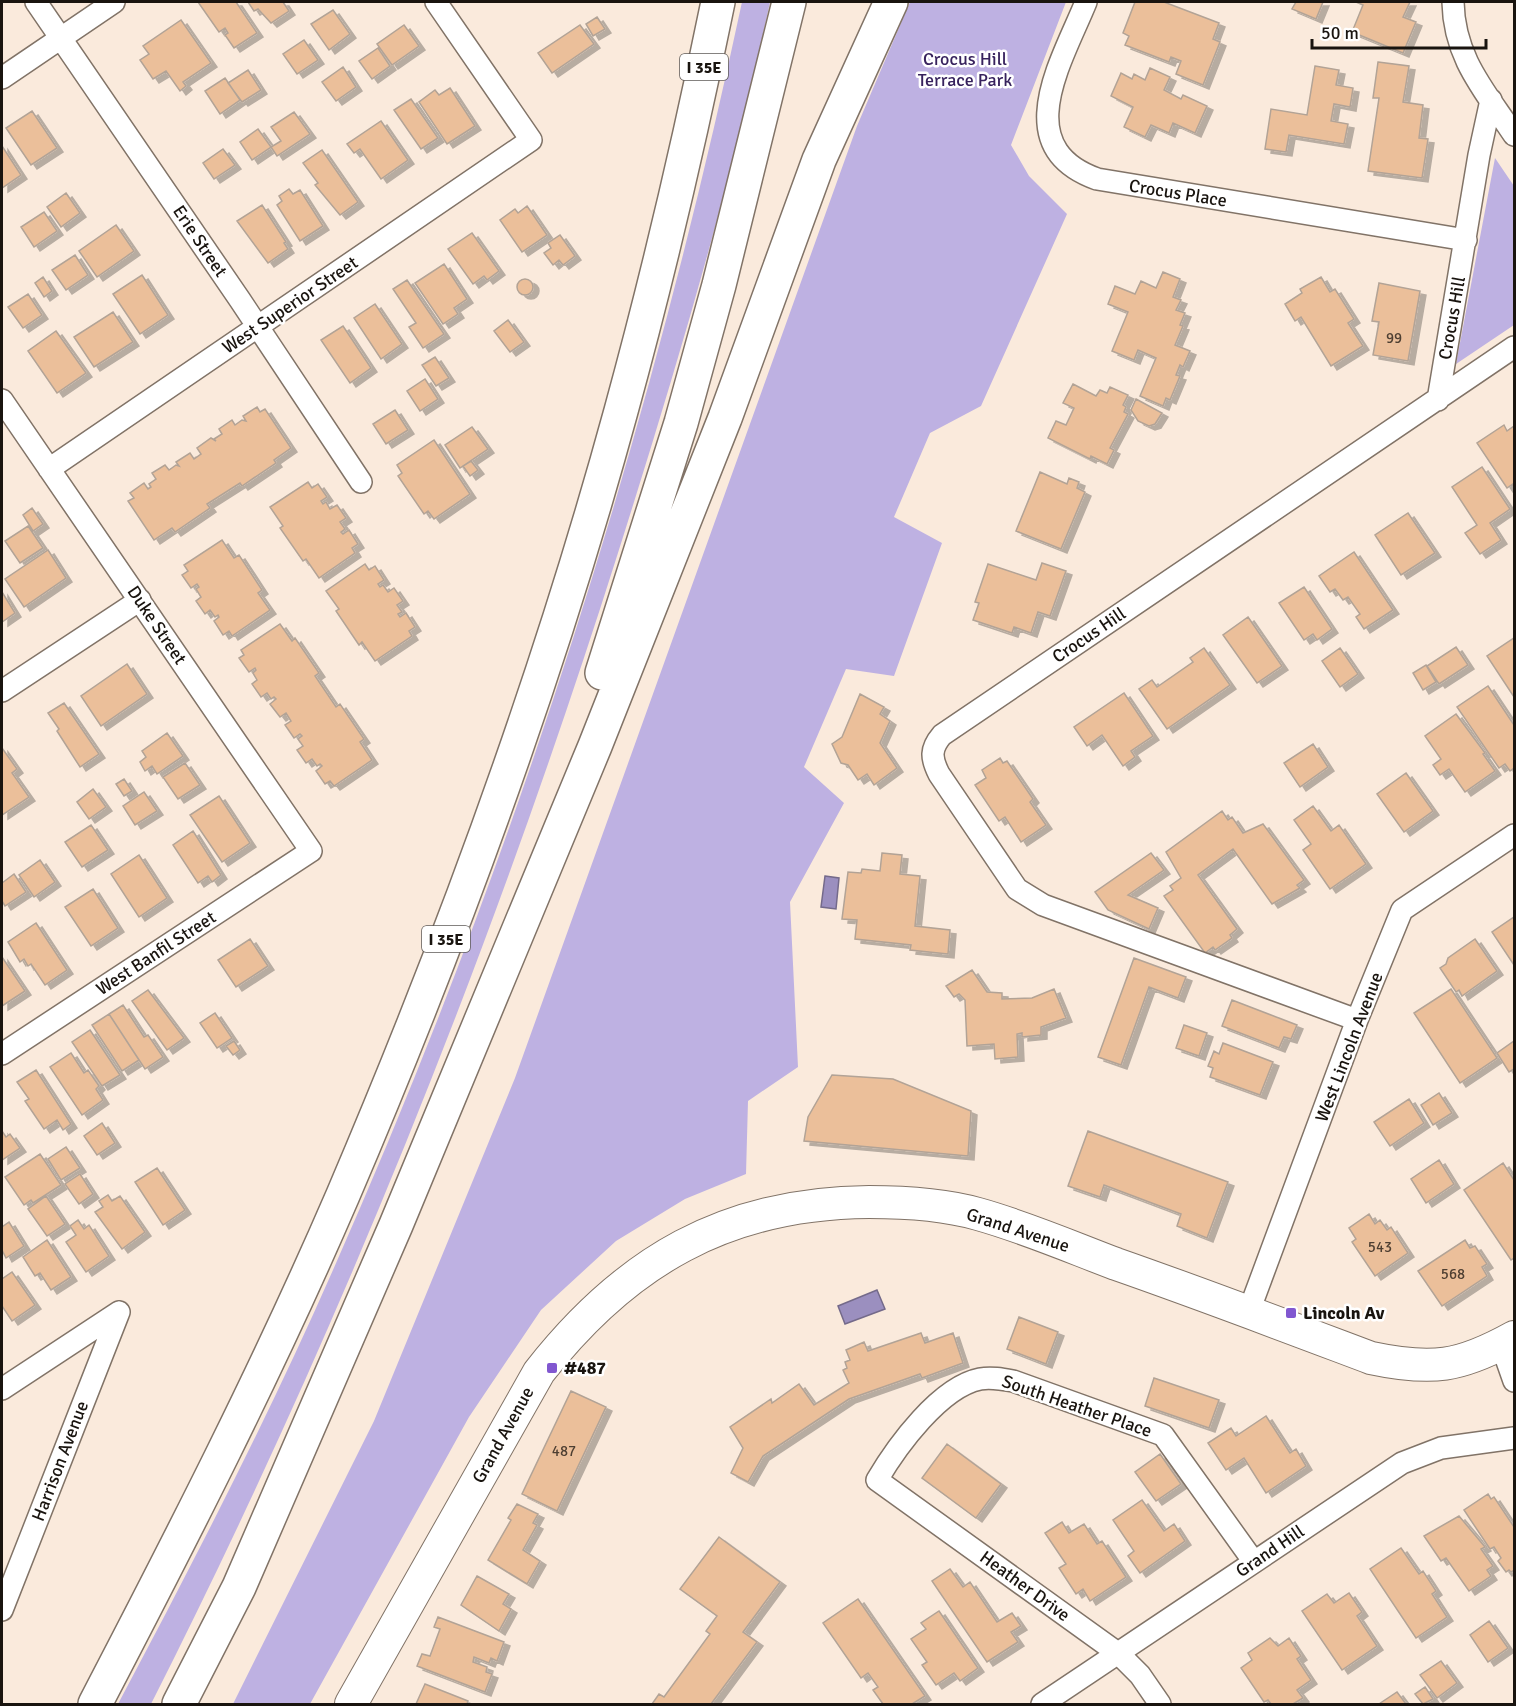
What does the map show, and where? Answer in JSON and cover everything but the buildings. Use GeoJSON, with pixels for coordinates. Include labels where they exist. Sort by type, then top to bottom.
{"type":"FeatureCollection","features":[{"type":"Feature","properties":{"kind":"highway"},"geometry":{"type":"LineString","coordinates":[[691,133],[697,2]]}},
{"type":"Feature","properties":{"kind":"highway","name":"I 35E"},"geometry":{"type":"LineString","coordinates":[[94,1704],[252,1395],[342,1196],[423,999],[483,842],[545,661],[622,410],[691,133],[718,2]]}},
{"type":"Feature","properties":{"kind":"highway"},"geometry":{"type":"LineString","coordinates":[[475,1034],[602,676],[681,423],[719,285],[789,2]]}},
{"type":"Feature","properties":{"kind":"highway"},"geometry":{"type":"LineString","coordinates":[[179,1704],[239,1587],[396,1225],[595,747],[725,418],[819,160],[891,2]]}},
{"type":"Feature","properties":{"kind":"main road","name":"Grand Avenue"},"geometry":{"type":"LineString","coordinates":[[351,1704],[539,1372],[595,1308],[634,1276],[677,1248],[715,1229],[794,1208],[843,1202],[927,1205],[977,1214],[1249,1311],[1371,1358],[1400,1365],[1432,1367],[1469,1358],[1508,1341]]}},
{"type":"Feature","properties":{"kind":"street","name":"Erie Street"},"geometry":{"type":"LineString","coordinates":[[36,2],[361,482]]}},
{"type":"Feature","properties":{"kind":"street"},"geometry":{"type":"LineString","coordinates":[[2,78],[114,2]]}},
{"type":"Feature","properties":{"kind":"street","name":"West Superior Street"},"geometry":{"type":"LineString","coordinates":[[49,469],[531,140],[436,2]]}},
{"type":"Feature","properties":{"kind":"street","name":"Crocus Place"},"geometry":{"type":"LineString","coordinates":[[1086,2],[1048,95],[1046,112],[1053,145],[1076,170],[1097,179],[1466,240]]}},
{"type":"Feature","properties":{"kind":"street"},"geometry":{"type":"LineString","coordinates":[[1453,2],[1453,23],[1459,48],[1515,135]]}},
{"type":"Feature","properties":{"kind":"street","name":"Crocus Hill"},"geometry":{"type":"LineString","coordinates":[[1357,1020],[1043,905],[1017,889],[939,774],[931,754],[942,735],[1438,400],[1479,155],[1491,100]]}},
{"type":"Feature","properties":{"kind":"street"},"geometry":{"type":"LineString","coordinates":[[1438,400],[1515,347]]}},
{"type":"Feature","properties":{"kind":"street","name":"Duke Street"},"geometry":{"type":"LineString","coordinates":[[2,400],[311,852]]}},
{"type":"Feature","properties":{"kind":"street"},"geometry":{"type":"LineString","coordinates":[[2,691],[140,600]]}},
{"type":"Feature","properties":{"kind":"street","name":"West Lincoln Avenue"},"geometry":{"type":"LineString","coordinates":[[1249,1311],[1357,1020],[1402,910],[1515,835]]}},
{"type":"Feature","properties":{"kind":"street","name":"West Banfil Street"},"geometry":{"type":"LineString","coordinates":[[2,1054],[311,852]]}},
{"type":"Feature","properties":{"kind":"street","name":"Harrison Avenue"},"geometry":{"type":"LineString","coordinates":[[2,1389],[119,1312],[2,1610]]}},
{"type":"Feature","properties":{"kind":"street"},"geometry":{"type":"LineString","coordinates":[[1508,1341],[1515,1381]]}},
{"type":"Feature","properties":{"kind":"street","name":"South Heather Place"},"geometry":{"type":"LineString","coordinates":[[878,1480],[888,1461],[931,1410],[950,1395],[979,1379],[996,1378],[1013,1381],[1163,1435],[1254,1562]]}},
{"type":"Feature","properties":{"kind":"street","name":"Grand Hill"},"geometry":{"type":"LineString","coordinates":[[1042,1704],[1380,1476],[1418,1455],[1441,1448],[1515,1438]]}},
{"type":"Feature","properties":{"kind":"street","name":"Heather Drive"},"geometry":{"type":"LineString","coordinates":[[878,1480],[1119,1654],[1140,1675],[1160,1704]]}},
{"type":"Feature","properties":{"kind":"green space"},"geometry":{"type":"Polygon","coordinates":[[[742,2],[770,2],[719,211],[660,419],[617,556],[518,850],[464,995],[348,1282],[220,1565],[151,1704],[118,1704],[230,1489],[283,1380],[399,1116],[460,961],[517,804],[570,646],[619,487],[664,327],[705,165],[742,2]]]}},
{"type":"Feature","properties":{"kind":"green space","name":"Crocus Hill Terrace Park"},"geometry":{"type":"Polygon","coordinates":[[[910,2],[1066,2],[1011,145],[1029,176],[1067,214],[981,406],[930,433],[894,517],[942,543],[894,676],[846,669],[804,767],[844,803],[790,902],[798,1067],[748,1101],[746,1174],[685,1199],[616,1241],[541,1310],[469,1417],[310,1704],[233,1704],[374,1421],[515,1078],[857,126],[910,2]]]}},
{"type":"Feature","properties":{"kind":"green space"},"geometry":{"type":"Polygon","coordinates":[[[1495,158],[1514,186],[1514,325],[1456,364],[1495,158]]]}},
{"type":"Feature","properties":{"kind":"shaded area"},"geometry":{"type":"Polygon","coordinates":[[[825,876],[839,878],[836,909],[821,907],[825,876]]]}},
{"type":"Feature","properties":{"kind":"shaded area"},"geometry":{"type":"Polygon","coordinates":[[[877,1290],[885,1309],[845,1324],[838,1306],[877,1290]]]}},
{"type":"Feature","properties":{"kind":"place","name":"Lincoln Av"},"geometry":{"type":"Point","coordinates":[1291,1313]}},
{"type":"Feature","properties":{"kind":"place","name":"#487"},"geometry":{"type":"Point","coordinates":[552,1368]}}]}
